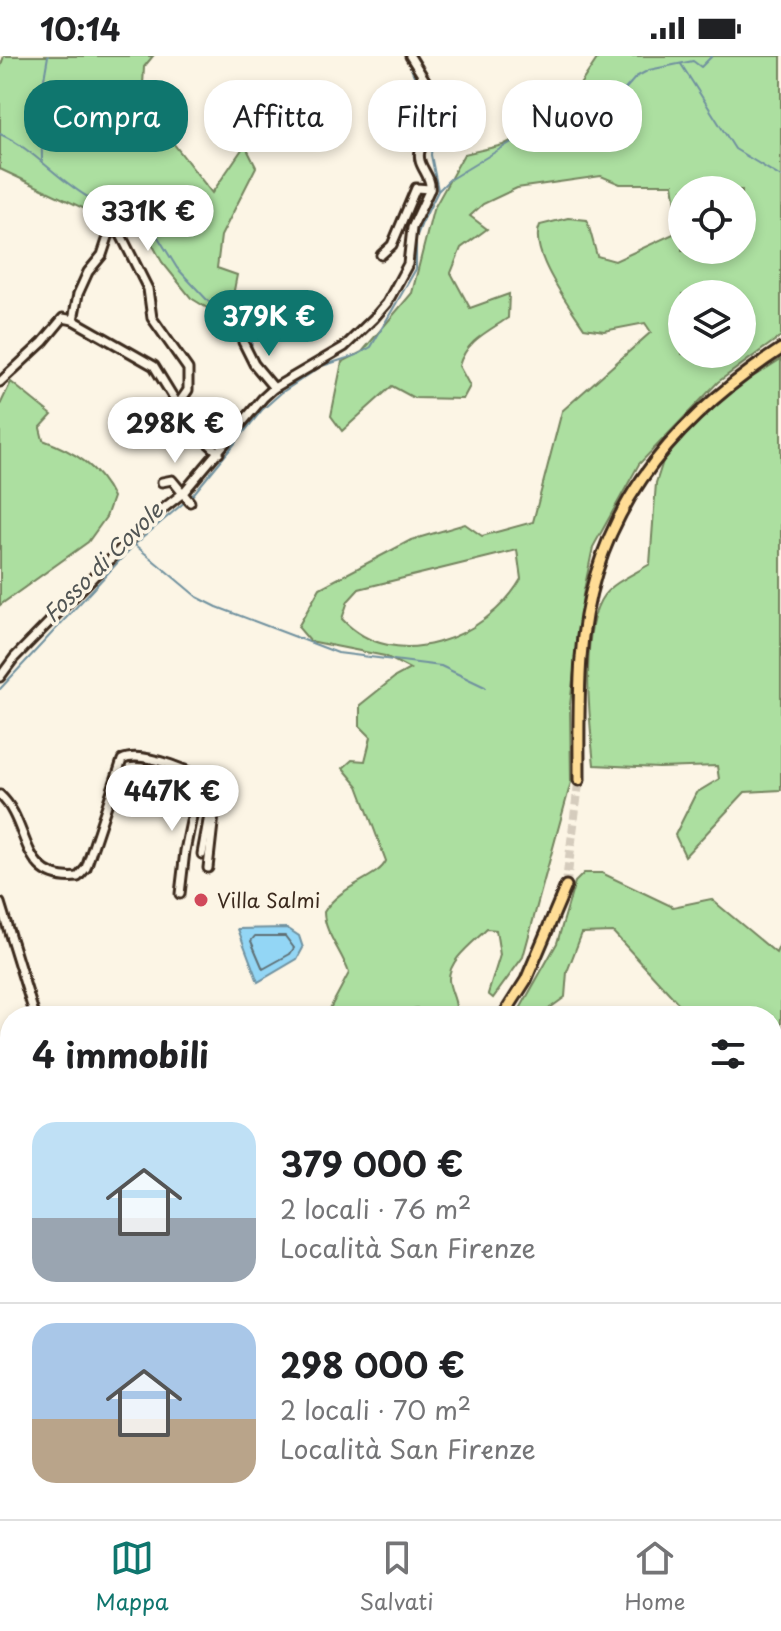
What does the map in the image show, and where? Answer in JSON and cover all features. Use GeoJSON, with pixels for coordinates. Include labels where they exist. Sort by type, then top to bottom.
{"type":"FeatureCollection","features":[{"type":"Feature","properties":{"kind":"main road"},"geometry":{"type":"LineString","coordinates":[[579,780],[581,655],[599,559],[632,491],[673,438],[711,398],[781,349]]}},
{"type":"Feature","properties":{"kind":"main road"},"geometry":{"type":"LineString","coordinates":[[509,1006],[526,980],[566,886]]}},
{"type":"Feature","properties":{"kind":"street"},"geometry":{"type":"LineString","coordinates":[[0,677],[14,658],[131,538],[186,498],[274,388],[344,347],[387,303],[408,264],[412,228],[430,189],[431,182],[421,165],[420,149],[443,109],[410,56]]}},
{"type":"Feature","properties":{"kind":"street"},"geometry":{"type":"LineString","coordinates":[[381,255],[392,245],[416,188],[430,189]]}},
{"type":"Feature","properties":{"kind":"street"},"geometry":{"type":"LineString","coordinates":[[73,320],[78,294],[88,272],[98,264],[110,231],[120,233],[148,289],[152,318],[188,369],[188,390],[179,403]]}},
{"type":"Feature","properties":{"kind":"street"},"geometry":{"type":"LineString","coordinates":[[0,382],[43,342],[63,318],[73,320],[154,366],[192,428],[219,453]]}},
{"type":"Feature","properties":{"kind":"street"},"geometry":{"type":"LineString","coordinates":[[243,342],[254,364],[274,388]]}},
{"type":"Feature","properties":{"kind":"street"},"geometry":{"type":"LineString","coordinates":[[162,482],[172,480],[186,498]]}},
{"type":"Feature","properties":{"kind":"street"},"geometry":{"type":"LineString","coordinates":[[0,795],[10,805],[34,862],[59,876],[70,878],[84,873],[122,760],[130,756],[141,757],[200,777],[214,786],[218,808],[208,868]]}},
{"type":"Feature","properties":{"kind":"street"},"geometry":{"type":"LineString","coordinates":[[180,894],[200,777]]}},
{"type":"Feature","properties":{"kind":"street"},"geometry":{"type":"LineString","coordinates":[[202,854],[214,786]]}},
{"type":"Feature","properties":{"kind":"street"},"geometry":{"type":"LineString","coordinates":[[0,903],[32,1006]]}},
{"type":"Feature","properties":{"kind":"green space"},"geometry":{"type":"Polygon","coordinates":[[[4,56],[153,56],[144,67],[143,80],[24,80],[24,152],[180,152],[212,193],[240,152],[248,152],[256,167],[221,236],[217,268],[237,275],[228,321],[191,298],[162,262],[146,233],[123,212],[106,219],[0,169],[0,68],[4,56]]]}},
{"type":"Feature","properties":{"kind":"green space"},"geometry":{"type":"Polygon","coordinates":[[[599,56],[781,56],[781,336],[756,354],[756,280],[668,280],[668,368],[737,368],[718,382],[639,464],[593,547],[583,595],[570,705],[571,782],[523,957],[493,998],[488,994],[500,955],[496,930],[487,929],[453,965],[449,980],[456,1006],[331,1006],[349,973],[327,927],[324,912],[340,895],[375,873],[386,861],[358,786],[343,768],[352,760],[365,761],[371,737],[360,726],[360,705],[410,669],[385,656],[310,641],[298,627],[320,588],[411,540],[465,524],[482,536],[533,522],[562,411],[651,332],[645,323],[604,331],[584,328],[545,263],[538,236],[540,225],[568,218],[587,220],[597,256],[615,261],[668,237],[668,264],[756,264],[756,176],[668,176],[668,184],[620,184],[601,176],[517,188],[483,204],[470,216],[487,229],[461,248],[451,273],[470,308],[509,294],[508,318],[478,338],[462,357],[459,366],[470,386],[463,399],[414,398],[392,386],[342,431],[331,416],[342,362],[362,352],[412,293],[433,210],[464,154],[486,152],[486,149],[502,145],[502,152],[642,152],[642,80],[583,80],[599,56]],[[517,550],[359,589],[348,601],[342,619],[363,636],[387,645],[412,647],[438,642],[463,633],[486,618],[521,579],[517,550]]]}},
{"type":"Feature","properties":{"kind":"green space"},"geometry":{"type":"Polygon","coordinates":[[[781,359],[781,790],[745,792],[685,856],[675,835],[696,793],[719,779],[717,766],[659,768],[594,765],[588,677],[591,630],[596,610],[608,590],[650,564],[656,483],[666,452],[729,392],[781,359]]]}},
{"type":"Feature","properties":{"kind":"green space"},"geometry":{"type":"Polygon","coordinates":[[[11,382],[52,415],[40,428],[43,440],[84,461],[100,477],[113,497],[106,517],[88,542],[0,605],[0,405],[11,382]]]}},
{"type":"Feature","properties":{"kind":"green space"},"geometry":{"type":"Polygon","coordinates":[[[584,873],[602,873],[673,907],[711,899],[776,953],[781,942],[781,1006],[681,1006],[613,932],[582,933],[567,972],[565,997],[553,1006],[522,1006],[557,943],[575,882],[584,873]]]}},
{"type":"Feature","properties":{"kind":"water"},"geometry":{"type":"Polygon","coordinates":[[[287,928],[299,936],[303,948],[297,959],[258,982],[238,929],[287,928]]]}},
{"type":"Feature","properties":{"kind":"waterway"},"geometry":{"type":"LineString","coordinates":[[42,160],[41,96],[48,56]]}},
{"type":"Feature","properties":{"kind":"waterway"},"geometry":{"type":"LineString","coordinates":[[406,56],[416,80]]}},
{"type":"Feature","properties":{"kind":"waterway","name":"Fosso di Covole"},"geometry":{"type":"LineString","coordinates":[[191,497],[262,410],[281,393],[322,366],[371,347],[416,269],[416,238],[438,191],[449,180],[510,143],[549,131],[578,112],[620,95],[636,77],[649,70],[693,61],[701,67],[712,56]]}},
{"type":"Feature","properties":{"kind":"waterway"},"geometry":{"type":"LineString","coordinates":[[681,64],[735,149],[781,177]]}},
{"type":"Feature","properties":{"kind":"waterway"},"geometry":{"type":"LineString","coordinates":[[0,134],[24,148],[91,199],[147,226],[150,224],[177,268],[209,302],[250,323],[253,328],[251,351],[281,392]]}},
{"type":"Feature","properties":{"kind":"waterway"},"geometry":{"type":"LineString","coordinates":[[431,152],[438,190]]}},
{"type":"Feature","properties":{"kind":"waterway","name":"Fosso di Covole"},"geometry":{"type":"LineString","coordinates":[[0,689],[134,545],[186,501]]}},
{"type":"Feature","properties":{"kind":"waterway"},"geometry":{"type":"LineString","coordinates":[[135,545],[197,597],[217,607],[338,653],[441,666],[485,687]]}},
{"type":"Feature","properties":{"kind":"tunnel"},"geometry":{"type":"LineString","coordinates":[[566,886],[579,780]]}},
{"type":"Feature","properties":{"kind":"place","name":"Villa Salmi"},"geometry":{"type":"Point","coordinates":[201,900]}}]}
